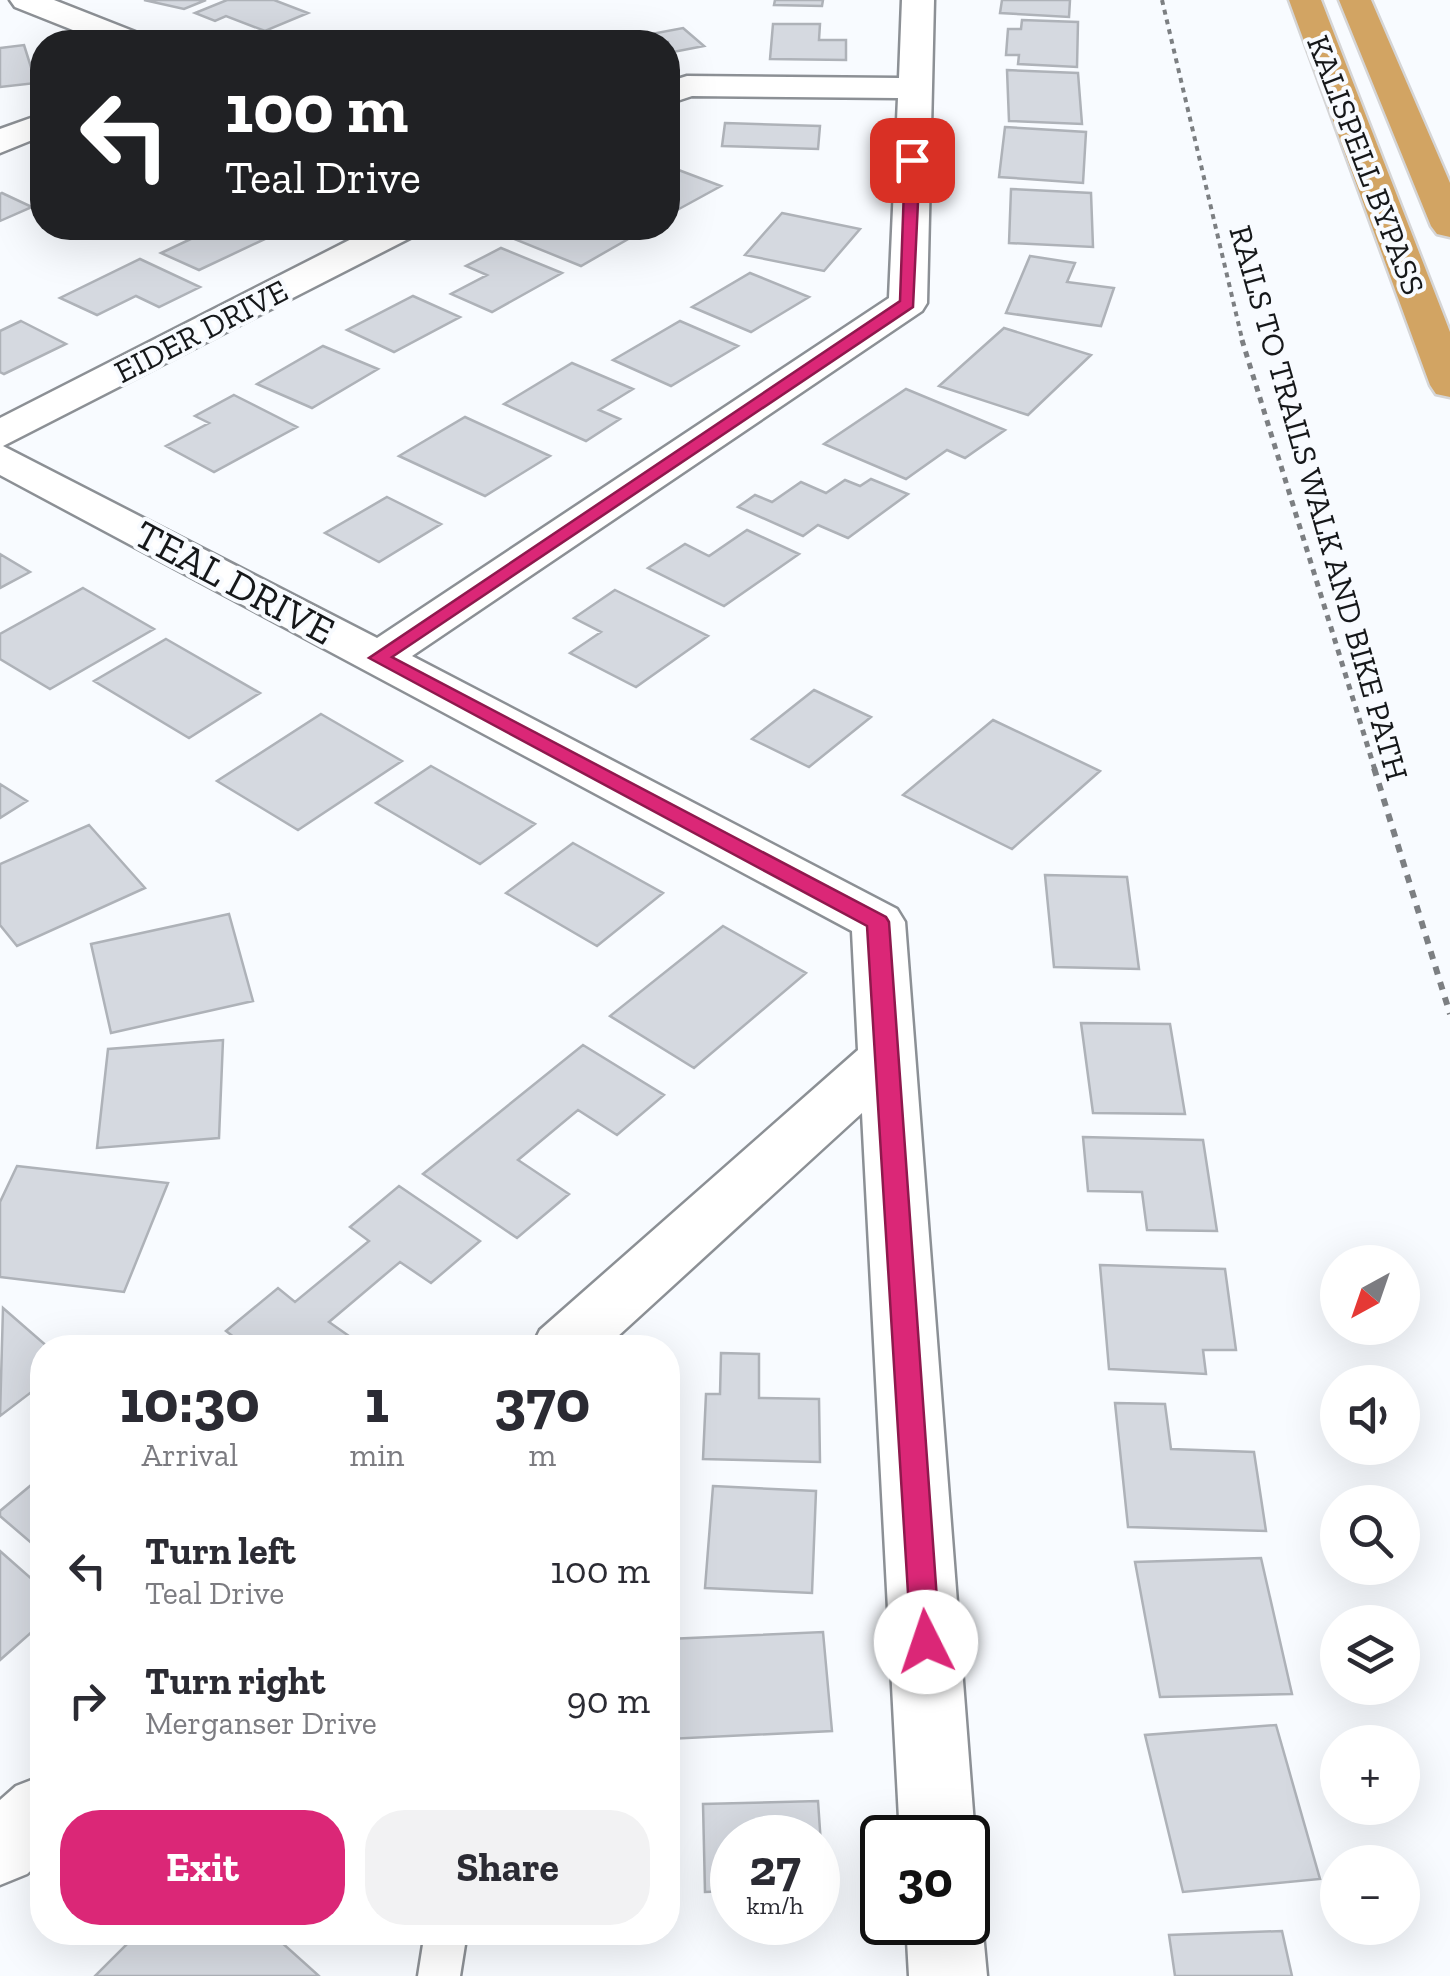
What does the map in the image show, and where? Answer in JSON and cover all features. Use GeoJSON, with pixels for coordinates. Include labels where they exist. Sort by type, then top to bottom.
{"type":"FeatureCollection","features":[{"type":"Feature","properties":{"kind":"highway","name":"KALISPELL BYPASS"},"geometry":{"type":"LineString","coordinates":[[1305,0],[1450,385]]}},
{"type":"Feature","properties":{"kind":"highway","name":"KALISPELL BYPASS"},"geometry":{"type":"LineString","coordinates":[[1355,0],[1450,226]]}},
{"type":"Feature","properties":{"kind":"street"},"geometry":{"type":"LineString","coordinates":[[26,0],[101,30]]}},
{"type":"Feature","properties":{"kind":"street"},"geometry":{"type":"LineString","coordinates":[[378,658],[908,303],[918,0]]}},
{"type":"Feature","properties":{"kind":"street"},"geometry":{"type":"LineString","coordinates":[[680,89],[688,86],[915,88]]}},
{"type":"Feature","properties":{"kind":"street"},"geometry":{"type":"LineString","coordinates":[[0,142],[30,129]]}},
{"type":"Feature","properties":{"kind":"street","name":"EIDER DRIVE"},"geometry":{"type":"LineString","coordinates":[[0,434],[378,240]]}},
{"type":"Feature","properties":{"kind":"street","name":"TEAL DRIVE"},"geometry":{"type":"LineString","coordinates":[[0,458],[878,922],[936,1815]]}},
{"type":"Feature","properties":{"kind":"street"},"geometry":{"type":"LineString","coordinates":[[577,1335],[887,1057]]}},
{"type":"Feature","properties":{"kind":"street"},"geometry":{"type":"LineString","coordinates":[[0,1849],[30,1822]]}},
{"type":"Feature","properties":{"kind":"street"},"geometry":{"type":"LineString","coordinates":[[946,1945],[948,1976]]}},
{"type":"Feature","properties":{"kind":"lane"},"geometry":{"type":"LineString","coordinates":[[439,1976],[444,1945]]}},
{"type":"Feature","properties":{"kind":"path","name":"RAILS TO TRAILS WALK AND BIKE PATH"},"geometry":{"type":"LineString","coordinates":[[1162,0],[1233,311],[1450,1014]]}},
{"type":"Feature","properties":{"kind":"building"},"geometry":{"type":"Polygon","coordinates":[[[144,0],[206,0],[184,9],[144,0]]]}},
{"type":"Feature","properties":{"kind":"building"},"geometry":{"type":"Polygon","coordinates":[[[227,0],[274,0],[308,13],[262,30],[226,16],[215,21],[195,13],[227,0]]]}},
{"type":"Feature","properties":{"kind":"building"},"geometry":{"type":"Polygon","coordinates":[[[775,0],[823,0],[822,6],[774,5],[775,0]]]}},
{"type":"Feature","properties":{"kind":"building"},"geometry":{"type":"Polygon","coordinates":[[[1002,0],[1070,0],[1069,17],[1000,13],[1002,0]]]}},
{"type":"Feature","properties":{"kind":"building"},"geometry":{"type":"Polygon","coordinates":[[[1022,20],[1078,22],[1077,67],[1018,64],[1019,55],[1006,55],[1008,29],[1021,29],[1022,20]]]}},
{"type":"Feature","properties":{"kind":"building"},"geometry":{"type":"Polygon","coordinates":[[[773,24],[820,24],[819,40],[846,40],[846,60],[770,59],[773,24]]]}},
{"type":"Feature","properties":{"kind":"building"},"geometry":{"type":"Polygon","coordinates":[[[683,28],[704,46],[680,51],[680,30],[672,30],[683,28]]]}},
{"type":"Feature","properties":{"kind":"building"},"geometry":{"type":"Polygon","coordinates":[[[24,45],[30,64],[30,84],[0,87],[0,48],[24,45]]]}},
{"type":"Feature","properties":{"kind":"building"},"geometry":{"type":"Polygon","coordinates":[[[1007,70],[1078,73],[1082,124],[1009,121],[1007,70]]]}},
{"type":"Feature","properties":{"kind":"building"},"geometry":{"type":"Polygon","coordinates":[[[725,123],[820,126],[818,149],[722,146],[725,123]]]}},
{"type":"Feature","properties":{"kind":"building"},"geometry":{"type":"Polygon","coordinates":[[[1005,127],[1086,132],[1083,183],[999,177],[1005,127]]]}},
{"type":"Feature","properties":{"kind":"building"},"geometry":{"type":"Polygon","coordinates":[[[680,171],[721,186],[680,208],[680,171]]]}},
{"type":"Feature","properties":{"kind":"building"},"geometry":{"type":"Polygon","coordinates":[[[1011,189],[1091,193],[1093,247],[1009,243],[1011,189]]]}},
{"type":"Feature","properties":{"kind":"building"},"geometry":{"type":"Polygon","coordinates":[[[2,193],[30,206],[30,208],[0,221],[2,193]]]}},
{"type":"Feature","properties":{"kind":"building"},"geometry":{"type":"Polygon","coordinates":[[[782,213],[860,229],[824,271],[745,255],[782,213]]]}},
{"type":"Feature","properties":{"kind":"building"},"geometry":{"type":"Polygon","coordinates":[[[189,240],[263,240],[199,270],[161,253],[189,240]]]}},
{"type":"Feature","properties":{"kind":"building"},"geometry":{"type":"Polygon","coordinates":[[[517,240],[626,240],[581,266],[517,240]]]}},
{"type":"Feature","properties":{"kind":"building"},"geometry":{"type":"Polygon","coordinates":[[[501,248],[562,273],[492,312],[451,294],[487,275],[466,266],[501,248]]]}},
{"type":"Feature","properties":{"kind":"building"},"geometry":{"type":"Polygon","coordinates":[[[1030,256],[1075,263],[1067,282],[1114,288],[1101,326],[1006,313],[1030,256]]]}},
{"type":"Feature","properties":{"kind":"building"},"geometry":{"type":"Polygon","coordinates":[[[140,259],[200,287],[159,307],[136,296],[97,315],[60,298],[140,259]]]}},
{"type":"Feature","properties":{"kind":"building"},"geometry":{"type":"Polygon","coordinates":[[[750,273],[809,297],[751,332],[692,307],[750,273]]]}},
{"type":"Feature","properties":{"kind":"building"},"geometry":{"type":"Polygon","coordinates":[[[413,296],[460,317],[394,352],[347,330],[413,296]]]}},
{"type":"Feature","properties":{"kind":"building"},"geometry":{"type":"Polygon","coordinates":[[[21,321],[66,344],[4,374],[0,372],[0,331],[21,321]]]}},
{"type":"Feature","properties":{"kind":"building"},"geometry":{"type":"Polygon","coordinates":[[[680,321],[738,346],[671,386],[613,360],[680,321]]]}},
{"type":"Feature","properties":{"kind":"building"},"geometry":{"type":"Polygon","coordinates":[[[1004,328],[1091,355],[1028,415],[939,386],[1004,328]]]}},
{"type":"Feature","properties":{"kind":"building"},"geometry":{"type":"Polygon","coordinates":[[[323,346],[378,369],[312,408],[257,384],[323,346]]]}},
{"type":"Feature","properties":{"kind":"building"},"geometry":{"type":"Polygon","coordinates":[[[572,363],[633,389],[599,410],[620,419],[586,441],[504,404],[572,363]]]}},
{"type":"Feature","properties":{"kind":"building"},"geometry":{"type":"Polygon","coordinates":[[[906,389],[1005,430],[965,458],[947,450],[906,479],[824,444],[906,389]]]}},
{"type":"Feature","properties":{"kind":"building"},"geometry":{"type":"Polygon","coordinates":[[[234,395],[297,427],[214,472],[166,446],[209,423],[195,416],[234,395]]]}},
{"type":"Feature","properties":{"kind":"building"},"geometry":{"type":"Polygon","coordinates":[[[465,417],[550,456],[485,496],[399,456],[465,417]]]}},
{"type":"Feature","properties":{"kind":"building"},"geometry":{"type":"Polygon","coordinates":[[[871,479],[908,494],[848,538],[818,525],[803,536],[738,507],[755,495],[772,502],[801,482],[826,493],[845,480],[860,486],[871,479]]]}},
{"type":"Feature","properties":{"kind":"building"},"geometry":{"type":"Polygon","coordinates":[[[387,497],[441,524],[379,562],[325,533],[387,497]]]}},
{"type":"Feature","properties":{"kind":"building"},"geometry":{"type":"Polygon","coordinates":[[[747,530],[799,554],[724,606],[648,568],[685,544],[709,556],[747,530]]]}},
{"type":"Feature","properties":{"kind":"building"},"geometry":{"type":"Polygon","coordinates":[[[0,554],[30,572],[0,588],[0,554]]]}},
{"type":"Feature","properties":{"kind":"building"},"geometry":{"type":"Polygon","coordinates":[[[83,588],[154,629],[50,689],[0,659],[0,634],[83,588]]]}},
{"type":"Feature","properties":{"kind":"building"},"geometry":{"type":"Polygon","coordinates":[[[615,590],[708,636],[636,687],[570,653],[601,632],[574,618],[615,590]]]}},
{"type":"Feature","properties":{"kind":"building"},"geometry":{"type":"Polygon","coordinates":[[[166,639],[260,693],[189,738],[94,681],[166,639]]]}},
{"type":"Feature","properties":{"kind":"building"},"geometry":{"type":"Polygon","coordinates":[[[814,690],[871,717],[809,767],[752,739],[814,690]]]}},
{"type":"Feature","properties":{"kind":"building"},"geometry":{"type":"Polygon","coordinates":[[[321,714],[402,761],[298,830],[217,781],[321,714]]]}},
{"type":"Feature","properties":{"kind":"building"},"geometry":{"type":"Polygon","coordinates":[[[993,720],[1100,771],[1012,849],[903,795],[993,720]]]}},
{"type":"Feature","properties":{"kind":"building"},"geometry":{"type":"Polygon","coordinates":[[[431,766],[535,824],[480,864],[376,803],[431,766]]]}},
{"type":"Feature","properties":{"kind":"building"},"geometry":{"type":"Polygon","coordinates":[[[0,784],[27,801],[0,818],[0,784]]]}},
{"type":"Feature","properties":{"kind":"building"},"geometry":{"type":"Polygon","coordinates":[[[89,825],[145,888],[17,946],[0,925],[0,864],[89,825]]]}},
{"type":"Feature","properties":{"kind":"building"},"geometry":{"type":"Polygon","coordinates":[[[573,843],[663,893],[597,946],[506,893],[573,843]]]}},
{"type":"Feature","properties":{"kind":"building"},"geometry":{"type":"Polygon","coordinates":[[[1045,875],[1127,877],[1139,969],[1054,967],[1045,875]]]}},
{"type":"Feature","properties":{"kind":"building"},"geometry":{"type":"Polygon","coordinates":[[[229,914],[253,1001],[111,1033],[91,944],[229,914]]]}},
{"type":"Feature","properties":{"kind":"building"},"geometry":{"type":"Polygon","coordinates":[[[723,926],[806,973],[694,1068],[610,1016],[723,926]]]}},
{"type":"Feature","properties":{"kind":"building"},"geometry":{"type":"Polygon","coordinates":[[[1081,1023],[1170,1024],[1185,1114],[1093,1113],[1081,1023]]]}},
{"type":"Feature","properties":{"kind":"building"},"geometry":{"type":"Polygon","coordinates":[[[223,1040],[219,1138],[97,1148],[108,1049],[223,1040]]]}},
{"type":"Feature","properties":{"kind":"building"},"geometry":{"type":"Polygon","coordinates":[[[583,1045],[664,1095],[617,1135],[578,1110],[518,1160],[569,1194],[517,1238],[423,1174],[583,1045]]]}},
{"type":"Feature","properties":{"kind":"building"},"geometry":{"type":"Polygon","coordinates":[[[1083,1137],[1203,1140],[1217,1231],[1147,1230],[1142,1192],[1088,1191],[1083,1137]]]}},
{"type":"Feature","properties":{"kind":"building"},"geometry":{"type":"Polygon","coordinates":[[[17,1166],[168,1183],[124,1292],[0,1277],[0,1202],[17,1166]]]}},
{"type":"Feature","properties":{"kind":"building"},"geometry":{"type":"Polygon","coordinates":[[[399,1186],[480,1241],[431,1283],[400,1262],[329,1322],[348,1335],[231,1335],[226,1331],[278,1288],[295,1302],[369,1241],[350,1227],[399,1186]]]}},
{"type":"Feature","properties":{"kind":"building"},"geometry":{"type":"Polygon","coordinates":[[[1100,1265],[1225,1269],[1236,1350],[1203,1350],[1206,1374],[1109,1369],[1100,1265]]]}},
{"type":"Feature","properties":{"kind":"building"},"geometry":{"type":"Polygon","coordinates":[[[3,1308],[34,1335],[30,1335],[30,1393],[0,1416],[3,1308]]]}},
{"type":"Feature","properties":{"kind":"building"},"geometry":{"type":"Polygon","coordinates":[[[721,1353],[759,1354],[759,1398],[819,1399],[820,1462],[703,1459],[706,1394],[720,1394],[721,1353]]]}},
{"type":"Feature","properties":{"kind":"building"},"geometry":{"type":"Polygon","coordinates":[[[1115,1403],[1165,1404],[1171,1449],[1254,1452],[1266,1531],[1128,1527],[1115,1403]]]}},
{"type":"Feature","properties":{"kind":"building"},"geometry":{"type":"Polygon","coordinates":[[[30,1486],[30,1542],[0,1516],[0,1511],[30,1486]]]}},
{"type":"Feature","properties":{"kind":"building"},"geometry":{"type":"Polygon","coordinates":[[[713,1486],[816,1491],[812,1593],[705,1588],[713,1486]]]}},
{"type":"Feature","properties":{"kind":"building"},"geometry":{"type":"Polygon","coordinates":[[[0,1551],[30,1577],[30,1634],[0,1660],[0,1551]]]}},
{"type":"Feature","properties":{"kind":"building"},"geometry":{"type":"Polygon","coordinates":[[[1261,1558],[1292,1694],[1160,1697],[1135,1562],[1261,1558]]]}},
{"type":"Feature","properties":{"kind":"building"},"geometry":{"type":"Polygon","coordinates":[[[823,1632],[832,1731],[680,1738],[680,1638],[823,1632]]]}},
{"type":"Feature","properties":{"kind":"building"},"geometry":{"type":"Polygon","coordinates":[[[1276,1725],[1320,1879],[1183,1892],[1145,1735],[1276,1725]]]}},
{"type":"Feature","properties":{"kind":"building"},"geometry":{"type":"Polygon","coordinates":[[[818,1801],[819,1815],[710,1815],[710,1892],[705,1892],[703,1804],[818,1801]]]}},
{"type":"Feature","properties":{"kind":"building"},"geometry":{"type":"Polygon","coordinates":[[[1282,1931],[1292,1976],[1175,1976],[1169,1935],[1282,1931]]]}},
{"type":"Feature","properties":{"kind":"building"},"geometry":{"type":"Polygon","coordinates":[[[126,1945],[284,1945],[319,1976],[95,1976],[126,1945]]]}},
{"type":"Feature","properties":{"kind":"route"},"geometry":{"type":"LineString","coordinates":[[912,160],[908,303],[378,658],[878,922],[926,1642]]}}]}
